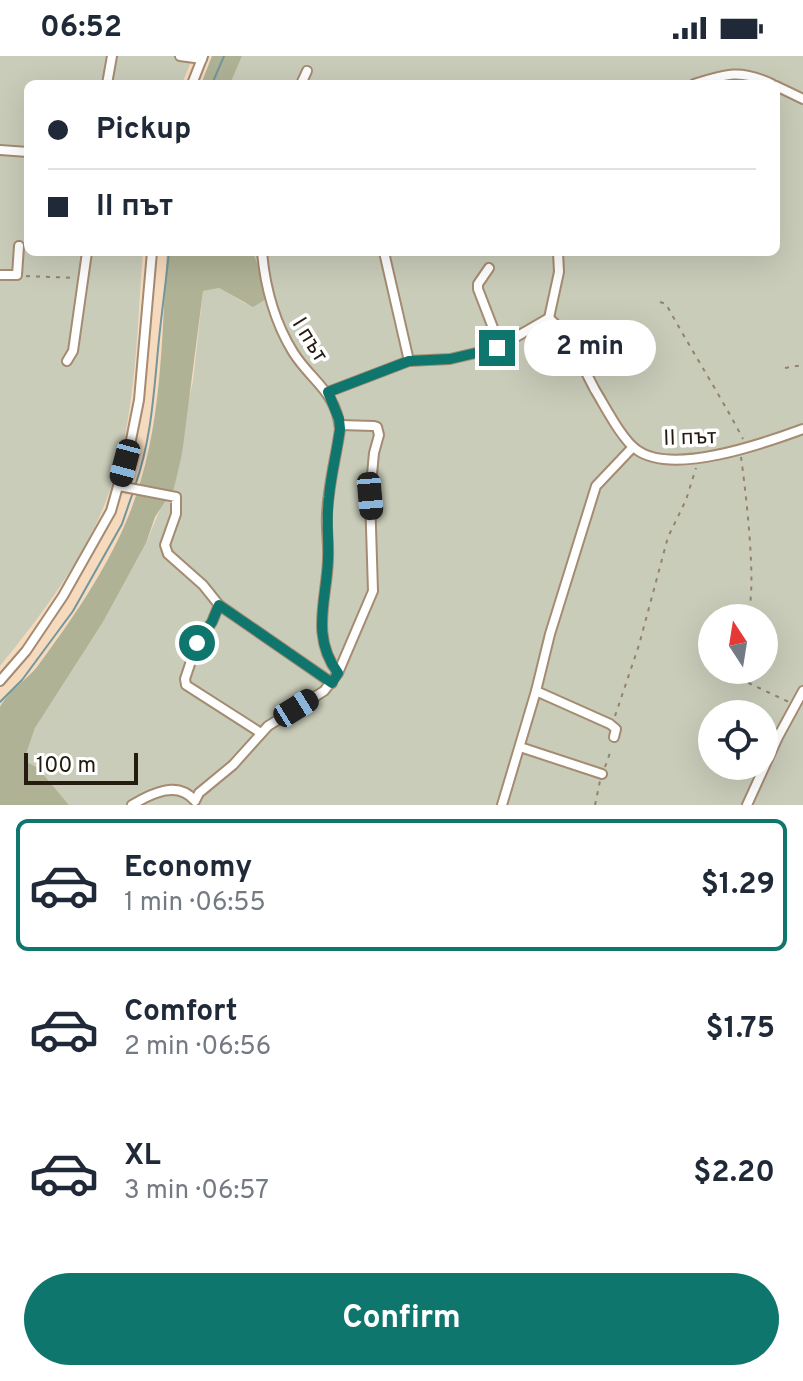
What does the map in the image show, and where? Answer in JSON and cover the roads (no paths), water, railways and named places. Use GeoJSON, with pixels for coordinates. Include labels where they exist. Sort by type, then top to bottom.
{"type":"FeatureCollection","features":[{"type":"Feature","properties":{"kind":"street"},"geometry":{"type":"LineString","coordinates":[[108,80],[112,56]]}},
{"type":"Feature","properties":{"kind":"street"},"geometry":{"type":"LineString","coordinates":[[180,56],[203,57],[194,80]]}},
{"type":"Feature","properties":{"kind":"street"},"geometry":{"type":"LineString","coordinates":[[303,80],[307,71]]}},
{"type":"Feature","properties":{"kind":"street"},"geometry":{"type":"LineString","coordinates":[[709,80],[735,73],[763,80]]}},
{"type":"Feature","properties":{"kind":"street"},"geometry":{"type":"LineString","coordinates":[[780,88],[803,99]]}},
{"type":"Feature","properties":{"kind":"street"},"geometry":{"type":"LineString","coordinates":[[0,150],[24,152]]}},
{"type":"Feature","properties":{"kind":"street"},"geometry":{"type":"LineString","coordinates":[[0,275],[17,275],[19,246]]}},
{"type":"Feature","properties":{"kind":"street"},"geometry":{"type":"LineString","coordinates":[[67,361],[73,351],[86,256]]}},
{"type":"Feature","properties":{"kind":"street"},"geometry":{"type":"LineString","coordinates":[[0,681],[26,651],[63,596],[111,511],[139,400],[152,256]]}},
{"type":"Feature","properties":{"kind":"street","name":"І път"},"geometry":{"type":"LineString","coordinates":[[263,256],[269,291],[286,339],[299,361],[328,392],[340,425],[329,494],[327,573],[320,610],[327,648],[338,673]]}},
{"type":"Feature","properties":{"kind":"street"},"geometry":{"type":"LineString","coordinates":[[385,256],[409,361]]}},
{"type":"Feature","properties":{"kind":"street"},"geometry":{"type":"LineString","coordinates":[[328,392],[409,361],[450,359],[500,346],[549,318],[559,272],[558,256]]}},
{"type":"Feature","properties":{"kind":"street"},"geometry":{"type":"LineString","coordinates":[[489,268],[478,289],[500,346]]}},
{"type":"Feature","properties":{"kind":"street","name":"ІІ път"},"geometry":{"type":"LineString","coordinates":[[549,318],[565,332],[595,389],[633,447],[647,455],[699,458],[744,449],[803,429]]}},
{"type":"Feature","properties":{"kind":"street"},"geometry":{"type":"LineString","coordinates":[[132,805],[156,792],[167,790],[180,790],[195,803],[199,793],[233,765],[261,733],[332,683],[338,673],[373,591],[370,496],[379,435],[374,426],[340,425]]}},
{"type":"Feature","properties":{"kind":"street"},"geometry":{"type":"LineString","coordinates":[[502,805],[596,486],[633,447]]}},
{"type":"Feature","properties":{"kind":"street"},"geometry":{"type":"LineString","coordinates":[[119,486],[176,497],[176,514],[165,545],[168,554],[203,585],[219,605],[332,683]]}},
{"type":"Feature","properties":{"kind":"street"},"geometry":{"type":"LineString","coordinates":[[219,605],[212,622],[197,643],[185,679],[186,685],[261,733]]}},
{"type":"Feature","properties":{"kind":"street"},"geometry":{"type":"LineString","coordinates":[[536,691],[610,724],[616,729],[614,737]]}},
{"type":"Feature","properties":{"kind":"street"},"geometry":{"type":"LineString","coordinates":[[747,805],[803,691]]}},
{"type":"Feature","properties":{"kind":"street"},"geometry":{"type":"LineString","coordinates":[[520,747],[602,774]]}},
{"type":"Feature","properties":{"kind":"waterway"},"geometry":{"type":"LineString","coordinates":[[214,80],[224,56]]}},
{"type":"Feature","properties":{"kind":"waterway"},"geometry":{"type":"LineString","coordinates":[[135,486],[152,413],[169,256]]}},
{"type":"Feature","properties":{"kind":"waterway"},"geometry":{"type":"LineString","coordinates":[[0,702],[22,680],[73,611],[122,524],[133,492]]}}]}
